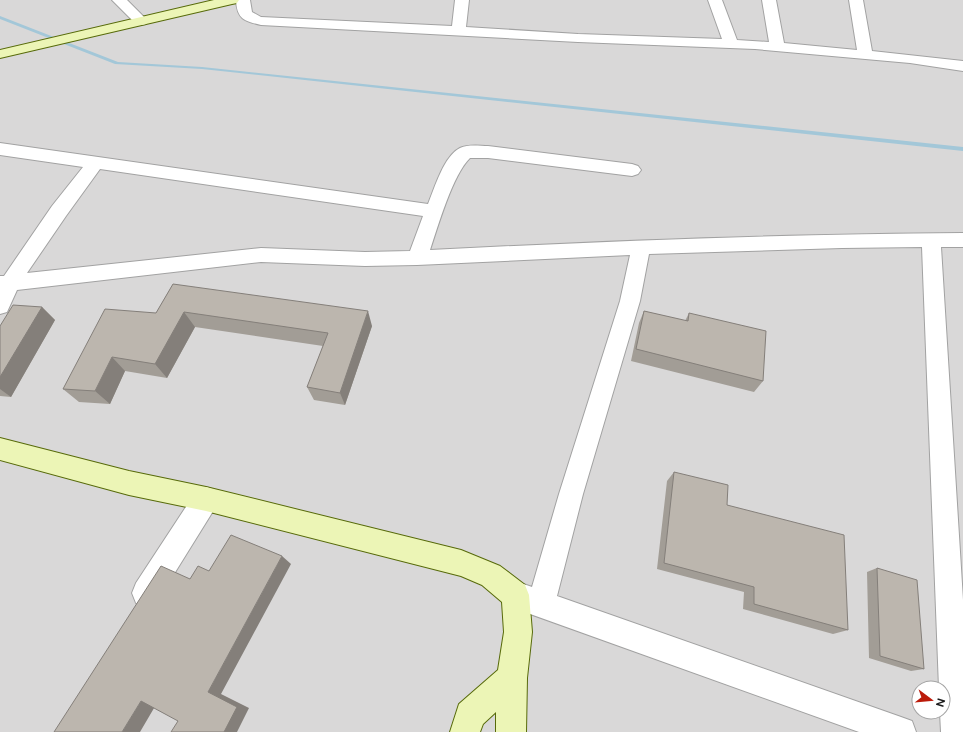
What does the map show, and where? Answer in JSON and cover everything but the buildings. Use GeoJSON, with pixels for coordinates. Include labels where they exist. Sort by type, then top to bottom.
{"type":"FeatureCollection","features":[{"type":"Feature","properties":{"kind":"main road"},"geometry":{"type":"LineString","coordinates":[[0,54],[232,0]]}},
{"type":"Feature","properties":{"kind":"main road"},"geometry":{"type":"LineString","coordinates":[[0,449],[129,484],[206,499],[461,563],[491,575],[528,600],[518,632],[512,678],[511,732]]}},
{"type":"Feature","properties":{"kind":"main road"},"geometry":{"type":"LineString","coordinates":[[465,732],[470,715],[512,678]]}},
{"type":"Feature","properties":{"kind":"street"},"geometry":{"type":"LineString","coordinates":[[118,0],[141,21]]}},
{"type":"Feature","properties":{"kind":"street"},"geometry":{"type":"LineString","coordinates":[[243,0],[244,13],[248,17],[261,21],[578,38],[731,44],[865,55],[963,66]]}},
{"type":"Feature","properties":{"kind":"street"},"geometry":{"type":"LineString","coordinates":[[459,31],[462,0]]}},
{"type":"Feature","properties":{"kind":"street"},"geometry":{"type":"LineString","coordinates":[[715,0],[731,44]]}},
{"type":"Feature","properties":{"kind":"street"},"geometry":{"type":"LineString","coordinates":[[769,0],[777,47]]}},
{"type":"Feature","properties":{"kind":"street"},"geometry":{"type":"LineString","coordinates":[[856,0],[865,55]]}},
{"type":"Feature","properties":{"kind":"street"},"geometry":{"type":"LineString","coordinates":[[0,149],[94,164],[434,211]]}},
{"type":"Feature","properties":{"kind":"street"},"geometry":{"type":"LineString","coordinates":[[417,258],[434,211],[455,162],[466,152],[488,152],[632,170]]}},
{"type":"Feature","properties":{"kind":"street"},"geometry":{"type":"LineString","coordinates":[[0,306],[5,284],[94,164]]}},
{"type":"Feature","properties":{"kind":"street"},"geometry":{"type":"LineString","coordinates":[[931,240],[956,732]]}},
{"type":"Feature","properties":{"kind":"street"},"geometry":{"type":"LineString","coordinates":[[5,284],[261,255],[365,259],[417,258],[641,247],[842,241],[963,240]]}},
{"type":"Feature","properties":{"kind":"street"},"geometry":{"type":"LineString","coordinates":[[641,247],[630,302],[571,494],[528,600],[901,732]]}},
{"type":"Feature","properties":{"kind":"street"},"geometry":{"type":"LineString","coordinates":[[133,612],[206,499]]}},
{"type":"Feature","properties":{"kind":"shaded area"},"geometry":{"type":"Polygon","coordinates":[[[0,0],[963,0],[963,732],[0,732],[0,0]]]}},
{"type":"Feature","properties":{"kind":"waterway"},"geometry":{"type":"LineString","coordinates":[[0,17],[117,63],[202,68],[963,149]]}}]}
